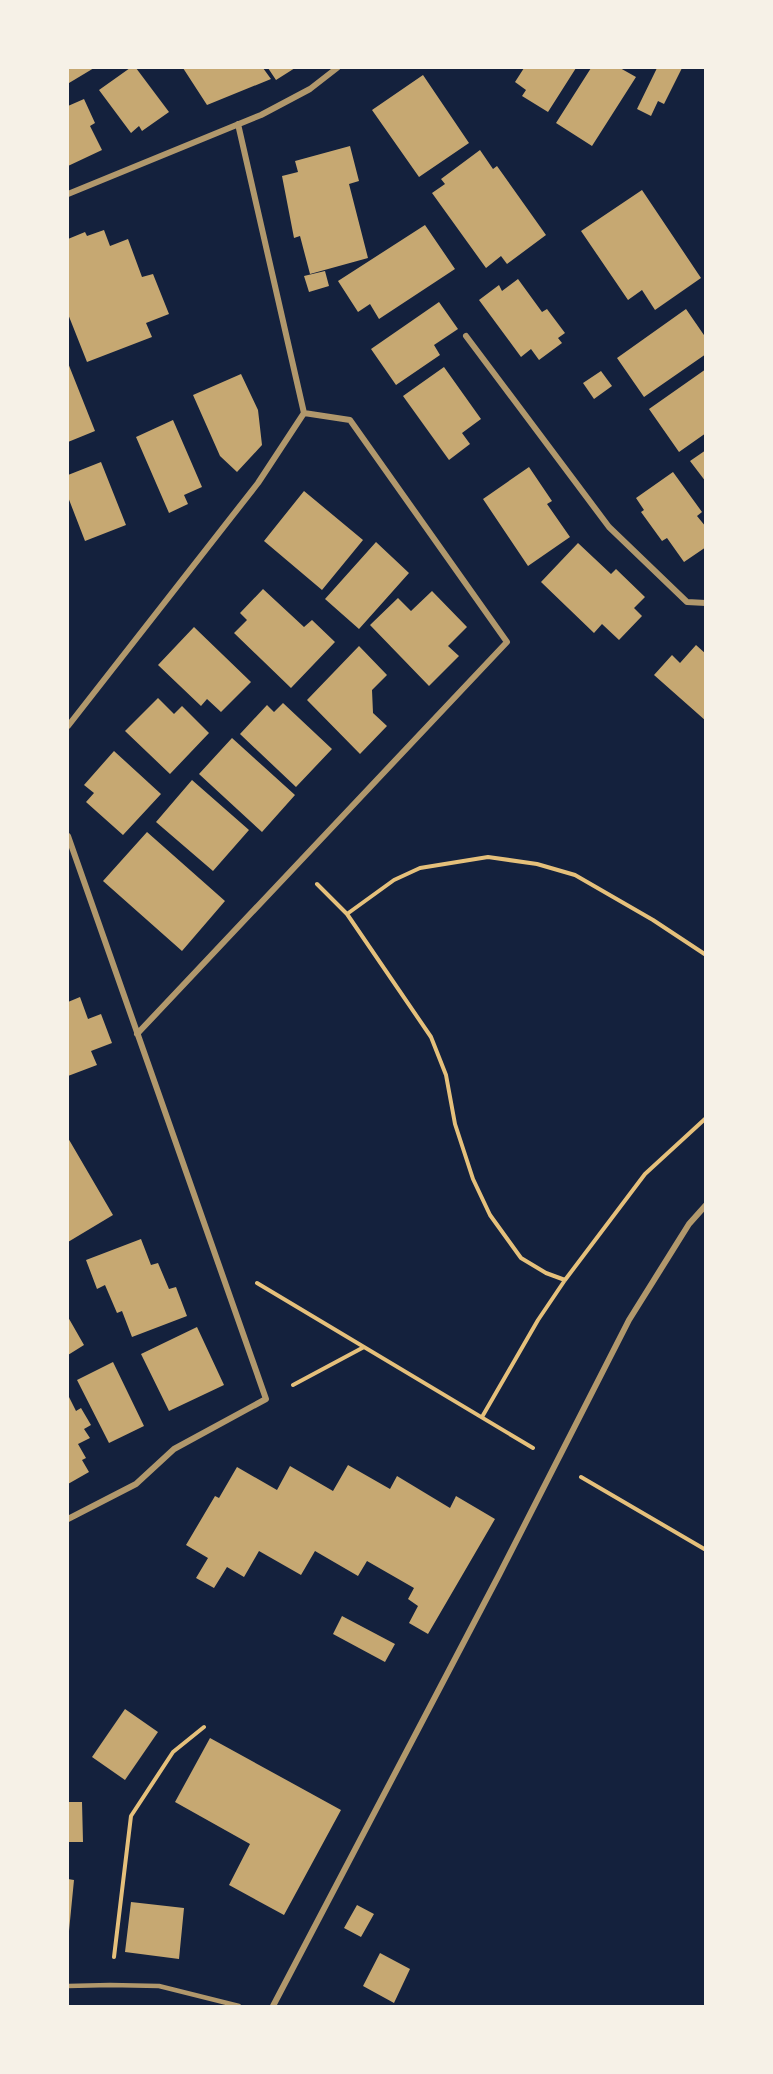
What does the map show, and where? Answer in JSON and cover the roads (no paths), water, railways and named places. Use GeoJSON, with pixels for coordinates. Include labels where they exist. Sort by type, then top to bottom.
{"type":"FeatureCollection","features":[{"type":"Feature","properties":{"kind":"street"},"geometry":{"type":"LineString","coordinates":[[68,194],[261,115],[310,89],[337,68]]}},
{"type":"Feature","properties":{"kind":"street"},"geometry":{"type":"LineString","coordinates":[[68,726],[258,483],[304,413],[238,124]]}},
{"type":"Feature","properties":{"kind":"street"},"geometry":{"type":"LineString","coordinates":[[466,336],[609,527],[687,602],[705,603]]}},
{"type":"Feature","properties":{"kind":"street"},"geometry":{"type":"LineString","coordinates":[[137,1034],[507,642],[350,420],[304,413]]}},
{"type":"Feature","properties":{"kind":"street"},"geometry":{"type":"LineString","coordinates":[[68,836],[266,1399],[174,1449],[136,1484],[68,1519]]}},
{"type":"Feature","properties":{"kind":"street"},"geometry":{"type":"LineString","coordinates":[[273,2007],[494,1585],[629,1320],[689,1224],[705,1205]]}},
{"type":"Feature","properties":{"kind":"lane"},"geometry":{"type":"LineString","coordinates":[[68,1986],[110,1984],[159,1986],[239,2007]]}}]}
